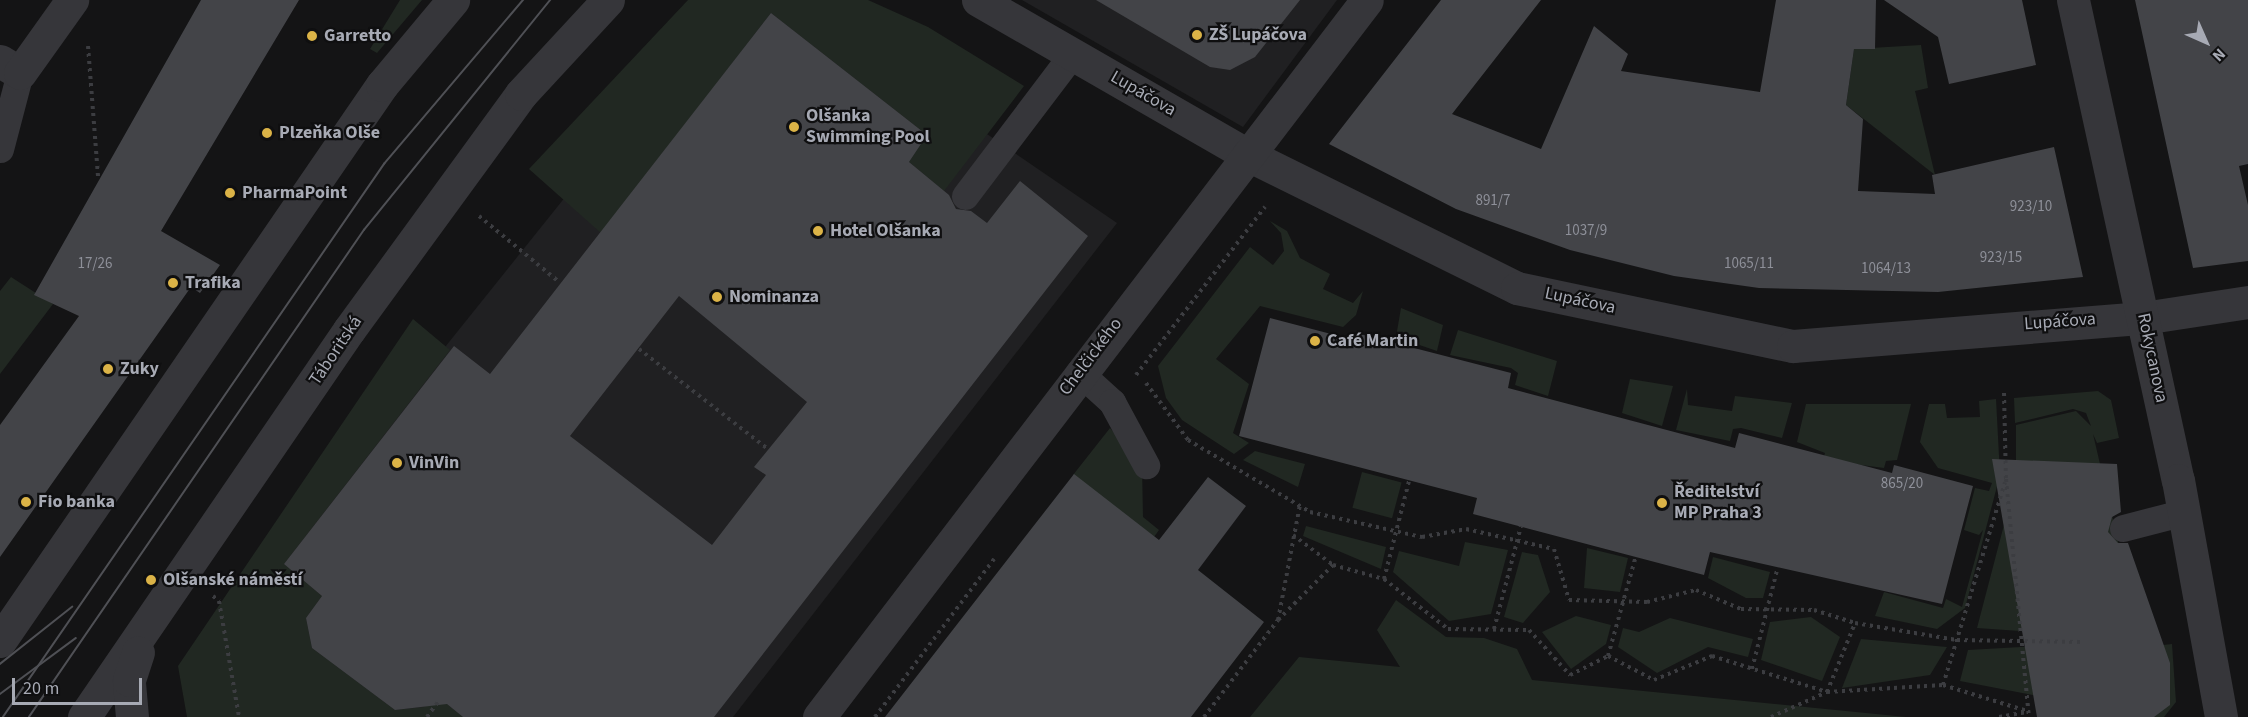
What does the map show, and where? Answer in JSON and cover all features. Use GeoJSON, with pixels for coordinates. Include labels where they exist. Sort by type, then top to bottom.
{"type":"FeatureCollection","features":[{"type":"Feature","properties":{"kind":"street"},"geometry":{"type":"LineString","coordinates":[[0,640],[382,85],[453,0]]}},
{"type":"Feature","properties":{"kind":"street","name":"Táboritská"},"geometry":{"type":"LineString","coordinates":[[84,717],[142,640],[349,330],[521,93],[608,0]]}},
{"type":"Feature","properties":{"kind":"street","name":"Lupáčova"},"geometry":{"type":"LineString","coordinates":[[978,0],[1248,155],[1517,288],[1793,346],[2144,318],[2248,302]]}},
{"type":"Feature","properties":{"kind":"street","name":"Chelčického"},"geometry":{"type":"LineString","coordinates":[[819,717],[1079,372],[1367,0]]}},
{"type":"Feature","properties":{"kind":"street","name":"Rokycanova"},"geometry":{"type":"LineString","coordinates":[[2073,0],[2185,512],[2203,603],[2221,717]]}},
{"type":"Feature","properties":{"kind":"street"},"geometry":{"type":"LineString","coordinates":[[10,67],[65,11]]}},
{"type":"Feature","properties":{"kind":"street"},"geometry":{"type":"LineString","coordinates":[[132,717],[129,680],[142,640]]}},
{"type":"Feature","properties":{"kind":"lane"},"geometry":{"type":"LineString","coordinates":[[965,196],[1073,53]]}},
{"type":"Feature","properties":{"kind":"lane"},"geometry":{"type":"LineString","coordinates":[[0,149],[10,67]]}},
{"type":"Feature","properties":{"kind":"lane"},"geometry":{"type":"LineString","coordinates":[[1079,372],[1112,402],[1146,465]]}},
{"type":"Feature","properties":{"kind":"lane"},"geometry":{"type":"LineString","coordinates":[[2123,528],[2185,512]]}},
{"type":"Feature","properties":{"kind":"path"},"geometry":{"type":"LineString","coordinates":[[65,11],[87,39],[98,177]]}},
{"type":"Feature","properties":{"kind":"path"},"geometry":{"type":"LineString","coordinates":[[1112,402],[1139,373],[1270,201]]}},
{"type":"Feature","properties":{"kind":"path"},"geometry":{"type":"LineString","coordinates":[[479,216],[559,282]]}},
{"type":"Feature","properties":{"kind":"path"},"geometry":{"type":"LineString","coordinates":[[1103,341],[1139,373],[1188,440],[1300,505],[1422,537],[1466,529],[1554,549],[1569,600],[1647,602],[1696,590],[1741,609],[1814,610],[1855,623],[1957,640],[2084,642]]}},
{"type":"Feature","properties":{"kind":"path"},"geometry":{"type":"LineString","coordinates":[[639,349],[768,449]]}},
{"type":"Feature","properties":{"kind":"path"},"geometry":{"type":"LineString","coordinates":[[2004,393],[2006,479],[2029,717]]}},
{"type":"Feature","properties":{"kind":"path"},"geometry":{"type":"LineString","coordinates":[[1943,685],[2006,479]]}},
{"type":"Feature","properties":{"kind":"path"},"geometry":{"type":"LineString","coordinates":[[1384,579],[1409,481]]}},
{"type":"Feature","properties":{"kind":"path"},"geometry":{"type":"LineString","coordinates":[[1278,620],[1292,535],[1300,505]]}},
{"type":"Feature","properties":{"kind":"path"},"geometry":{"type":"LineString","coordinates":[[1494,629],[1521,526]]}},
{"type":"Feature","properties":{"kind":"path"},"geometry":{"type":"LineString","coordinates":[[1292,535],[1333,565],[1384,579],[1448,629],[1529,630],[1570,675],[1608,656],[1636,556]]}},
{"type":"Feature","properties":{"kind":"path"},"geometry":{"type":"LineString","coordinates":[[875,717],[997,555]]}},
{"type":"Feature","properties":{"kind":"path"},"geometry":{"type":"LineString","coordinates":[[1204,717],[1278,620],[1333,565]]}},
{"type":"Feature","properties":{"kind":"path"},"geometry":{"type":"LineString","coordinates":[[1752,669],[1777,570]]}},
{"type":"Feature","properties":{"kind":"path"},"geometry":{"type":"LineString","coordinates":[[209,592],[219,601],[239,717]]}},
{"type":"Feature","properties":{"kind":"path"},"geometry":{"type":"LineString","coordinates":[[1771,717],[1827,692],[1855,623]]}},
{"type":"Feature","properties":{"kind":"path"},"geometry":{"type":"LineString","coordinates":[[1608,656],[1654,680],[1712,656],[1827,692],[1943,685],[2027,711]]}},
{"type":"Feature","properties":{"kind":"path"},"geometry":{"type":"LineString","coordinates":[[427,717],[440,699]]}},
{"type":"Feature","properties":{"kind":"path"},"geometry":{"type":"LineString","coordinates":[[1999,717],[2027,711]]}},
{"type":"Feature","properties":{"kind":"shaded area"},"geometry":{"type":"Polygon","coordinates":[[[400,0],[422,0],[377,53],[370,49],[400,0]]]}},
{"type":"Feature","properties":{"kind":"shaded area"},"geometry":{"type":"Polygon","coordinates":[[[688,0],[868,0],[928,27],[1024,86],[944,191],[909,162],[927,135],[771,13],[601,233],[529,169],[688,0]]]}},
{"type":"Feature","properties":{"kind":"shaded area"},"geometry":{"type":"Polygon","coordinates":[[[723,0],[791,0],[1117,223],[733,717],[393,717],[232,613],[723,0]]]}},
{"type":"Feature","properties":{"kind":"shaded area","name":"ZŠ Lupáčova"},"geometry":{"type":"Polygon","coordinates":[[[1022,0],[1337,0],[1243,127],[1022,0]]]}},
{"type":"Feature","properties":{"kind":"shaded area"},"geometry":{"type":"Polygon","coordinates":[[[1921,45],[1928,88],[1915,91],[1935,175],[1846,105],[1854,49],[1921,45]]]}},
{"type":"Feature","properties":{"kind":"shaded area"},"geometry":{"type":"Polygon","coordinates":[[[1270,221],[1287,231],[1300,258],[1330,274],[1323,289],[1353,303],[1363,291],[1356,315],[1343,327],[1260,306],[1216,359],[1249,384],[1233,433],[1249,443],[1234,454],[1182,420],[1166,398],[1158,366],[1250,247],[1273,265],[1284,251],[1281,233],[1270,221]]]}},
{"type":"Feature","properties":{"kind":"shaded area"},"geometry":{"type":"Polygon","coordinates":[[[11,277],[53,304],[0,374],[0,291],[11,277]]]}},
{"type":"Feature","properties":{"kind":"shaded area"},"geometry":{"type":"Polygon","coordinates":[[[1401,308],[1443,325],[1437,351],[1396,337],[1401,308]]]}},
{"type":"Feature","properties":{"kind":"shaded area"},"geometry":{"type":"Polygon","coordinates":[[[413,319],[450,350],[284,564],[322,596],[306,618],[312,648],[395,710],[424,707],[435,694],[463,717],[187,717],[178,666],[413,319]]]}},
{"type":"Feature","properties":{"kind":"shaded area"},"geometry":{"type":"Polygon","coordinates":[[[1458,330],[1557,361],[1548,396],[1515,385],[1518,373],[1511,368],[1450,355],[1458,330]]]}},
{"type":"Feature","properties":{"kind":"shaded area"},"geometry":{"type":"Polygon","coordinates":[[[1630,379],[1673,386],[1662,426],[1622,413],[1630,379]]]}},
{"type":"Feature","properties":{"kind":"shaded area"},"geometry":{"type":"Polygon","coordinates":[[[1687,389],[1688,405],[1732,411],[1735,396],[1792,403],[1782,438],[1741,428],[1733,429],[1730,441],[1676,430],[1687,389]]]}},
{"type":"Feature","properties":{"kind":"shaded area"},"geometry":{"type":"Polygon","coordinates":[[[2098,391],[2111,400],[2119,438],[2097,443],[2093,434],[2143,648],[2090,706],[1960,681],[1968,650],[2057,645],[2061,634],[1977,628],[2016,479],[2016,425],[2076,411],[2091,426],[2086,413],[2073,409],[2015,423],[2014,398],[2098,391]]]}},
{"type":"Feature","properties":{"kind":"shaded area"},"geometry":{"type":"Polygon","coordinates":[[[1996,399],[2000,475],[1965,608],[1937,629],[1875,616],[1884,592],[1943,608],[1946,599],[1962,607],[1983,530],[1979,535],[1964,530],[1975,488],[1989,491],[1992,483],[1938,468],[1920,442],[1929,404],[1945,404],[1947,418],[1980,417],[1979,401],[1996,399]]]}},
{"type":"Feature","properties":{"kind":"shaded area"},"geometry":{"type":"Polygon","coordinates":[[[1806,404],[1911,404],[1897,460],[1886,461],[1884,468],[1823,460],[1825,453],[1797,442],[1806,404]]]}},
{"type":"Feature","properties":{"kind":"shaded area"},"geometry":{"type":"Polygon","coordinates":[[[1110,428],[1142,465],[1143,517],[1159,530],[1154,537],[1073,475],[1110,428]]]}},
{"type":"Feature","properties":{"kind":"shaded area"},"geometry":{"type":"Polygon","coordinates":[[[1255,451],[1305,464],[1298,487],[1243,460],[1255,451]]]}},
{"type":"Feature","properties":{"kind":"shaded area"},"geometry":{"type":"Polygon","coordinates":[[[1362,472],[1402,483],[1392,518],[1352,508],[1362,472]]]}},
{"type":"Feature","properties":{"kind":"shaded area"},"geometry":{"type":"Polygon","coordinates":[[[1306,526],[1386,547],[1381,569],[1303,536],[1306,526]]]}},
{"type":"Feature","properties":{"kind":"shaded area"},"geometry":{"type":"Polygon","coordinates":[[[1465,542],[1508,550],[1491,614],[1449,621],[1393,572],[1399,551],[1459,566],[1465,542]]]}},
{"type":"Feature","properties":{"kind":"shaded area"},"geometry":{"type":"Polygon","coordinates":[[[1587,548],[1628,558],[1620,592],[1584,588],[1587,548]]]}},
{"type":"Feature","properties":{"kind":"shaded area"},"geometry":{"type":"Polygon","coordinates":[[[1522,552],[1538,555],[1550,592],[1523,623],[1504,617],[1522,552]]]}},
{"type":"Feature","properties":{"kind":"shaded area"},"geometry":{"type":"Polygon","coordinates":[[[1713,557],[1770,572],[1763,598],[1746,598],[1708,578],[1713,557]]]}},
{"type":"Feature","properties":{"kind":"shaded area"},"geometry":{"type":"Polygon","coordinates":[[[1396,600],[1446,637],[1484,638],[1517,649],[1532,680],[1906,717],[1250,717],[1299,657],[1400,667],[1377,630],[1396,600]]]}},
{"type":"Feature","properties":{"kind":"shaded area"},"geometry":{"type":"Polygon","coordinates":[[[1576,616],[1611,625],[1606,644],[1571,669],[1542,632],[1576,616]]]}},
{"type":"Feature","properties":{"kind":"shaded area"},"geometry":{"type":"Polygon","coordinates":[[[1811,617],[1840,637],[1822,681],[1761,660],[1770,622],[1811,617]]]}},
{"type":"Feature","properties":{"kind":"shaded area"},"geometry":{"type":"Polygon","coordinates":[[[1670,618],[1753,639],[1748,657],[1708,647],[1657,673],[1618,647],[1623,628],[1639,632],[1670,618]]]}},
{"type":"Feature","properties":{"kind":"shaded area"},"geometry":{"type":"Polygon","coordinates":[[[1861,639],[1947,647],[1930,675],[1842,688],[1861,639]]]}},
{"type":"Feature","properties":{"kind":"shaded area"},"geometry":{"type":"Polygon","coordinates":[[[2172,644],[2176,702],[2164,717],[2120,717],[2163,645],[2172,644]]]}},
{"type":"Feature","properties":{"kind":"building"},"geometry":{"type":"Polygon","coordinates":[[[201,0],[299,0],[161,231],[220,265],[200,293],[191,287],[0,557],[0,425],[79,316],[34,295],[201,0]]]}},
{"type":"Feature","properties":{"kind":"building"},"geometry":{"type":"Polygon","coordinates":[[[1096,0],[1300,0],[1255,57],[1230,70],[1210,67],[1096,0]]]}},
{"type":"Feature","properties":{"kind":"building"},"geometry":{"type":"Polygon","coordinates":[[[1441,0],[1541,0],[1452,114],[1541,149],[1594,26],[1628,54],[1621,71],[1760,92],[1776,0],[1876,0],[1875,49],[1854,49],[1846,105],[1863,119],[1858,191],[1935,194],[1932,175],[2054,147],[2083,277],[1938,292],[1759,288],[1674,276],[1570,250],[1456,209],[1329,144],[1441,0]]]}},
{"type":"Feature","properties":{"kind":"building"},"geometry":{"type":"Polygon","coordinates":[[[1884,0],[2022,0],[2036,65],[1949,84],[1938,37],[1884,0]]]}},
{"type":"Feature","properties":{"kind":"building"},"geometry":{"type":"Polygon","coordinates":[[[2135,0],[2248,0],[2248,164],[2239,166],[2248,205],[2248,261],[2193,268],[2135,0]]]}},
{"type":"Feature","properties":{"kind":"building"},"geometry":{"type":"Polygon","coordinates":[[[771,13],[927,135],[909,162],[949,195],[956,209],[971,211],[987,223],[1020,181],[1088,236],[714,717],[463,717],[447,704],[395,710],[312,648],[306,618],[322,596],[284,564],[454,346],[490,374],[771,13]],[[679,296],[570,436],[712,545],[766,475],[754,467],[807,402],[679,296]]]}},
{"type":"Feature","properties":{"kind":"building"},"geometry":{"type":"Polygon","coordinates":[[[1270,318],[1354,340],[1356,333],[1511,373],[1508,388],[1735,448],[1739,433],[1892,473],[1894,465],[1973,486],[1942,604],[1710,552],[1704,575],[1473,514],[1477,498],[1239,436],[1270,318]]]}},
{"type":"Feature","properties":{"kind":"building"},"geometry":{"type":"Polygon","coordinates":[[[1992,459],[2117,464],[2121,512],[2112,517],[2108,532],[2118,543],[2128,543],[2170,663],[2170,705],[2154,717],[2037,717],[1992,459]]]}},
{"type":"Feature","properties":{"kind":"building"},"geometry":{"type":"Polygon","coordinates":[[[1074,474],[1159,540],[1208,477],[1246,506],[1198,570],[1264,622],[1191,717],[885,717],[1074,474]]]}},
{"type":"Feature","properties":{"kind":"tram line"},"geometry":{"type":"LineString","coordinates":[[3,717],[384,164],[523,0]]}},
{"type":"Feature","properties":{"kind":"tram line"},"geometry":{"type":"LineString","coordinates":[[29,717],[364,230],[550,0]]}},
{"type":"Feature","properties":{"kind":"tram line"},"geometry":{"type":"LineString","coordinates":[[0,664],[72,607]]}},
{"type":"Feature","properties":{"kind":"tram line"},"geometry":{"type":"LineString","coordinates":[[0,694],[76,638]]}},
{"type":"Feature","properties":{"kind":"place","name":"ZŠ Lupáčova"},"geometry":{"type":"Point","coordinates":[1197,35]}},
{"type":"Feature","properties":{"kind":"place","name":"Garretto"},"geometry":{"type":"Point","coordinates":[312,36]}},
{"type":"Feature","properties":{"kind":"place","name":"Olšanka Swimming Pool"},"geometry":{"type":"Point","coordinates":[794,127]}},
{"type":"Feature","properties":{"kind":"place","name":"Plzeňka Olše"},"geometry":{"type":"Point","coordinates":[267,133]}},
{"type":"Feature","properties":{"kind":"place","name":"PharmaPoint"},"geometry":{"type":"Point","coordinates":[230,193]}},
{"type":"Feature","properties":{"kind":"place","name":"Hotel Olšanka"},"geometry":{"type":"Point","coordinates":[818,231]}},
{"type":"Feature","properties":{"kind":"place","name":"Trafika"},"geometry":{"type":"Point","coordinates":[173,283]}},
{"type":"Feature","properties":{"kind":"place","name":"Nominanza"},"geometry":{"type":"Point","coordinates":[717,297]}},
{"type":"Feature","properties":{"kind":"place","name":"Café Martin"},"geometry":{"type":"Point","coordinates":[1315,341]}},
{"type":"Feature","properties":{"kind":"place","name":"Zuky"},"geometry":{"type":"Point","coordinates":[108,369]}},
{"type":"Feature","properties":{"kind":"place","name":"VinVin"},"geometry":{"type":"Point","coordinates":[397,463]}},
{"type":"Feature","properties":{"kind":"place","name":"Fio banka"},"geometry":{"type":"Point","coordinates":[26,502]}},
{"type":"Feature","properties":{"kind":"place","name":"Ředitelství MP Praha 3"},"geometry":{"type":"Point","coordinates":[1662,503]}},
{"type":"Feature","properties":{"kind":"place","name":"Olšanské náměstí"},"geometry":{"type":"Point","coordinates":[151,580]}}]}
